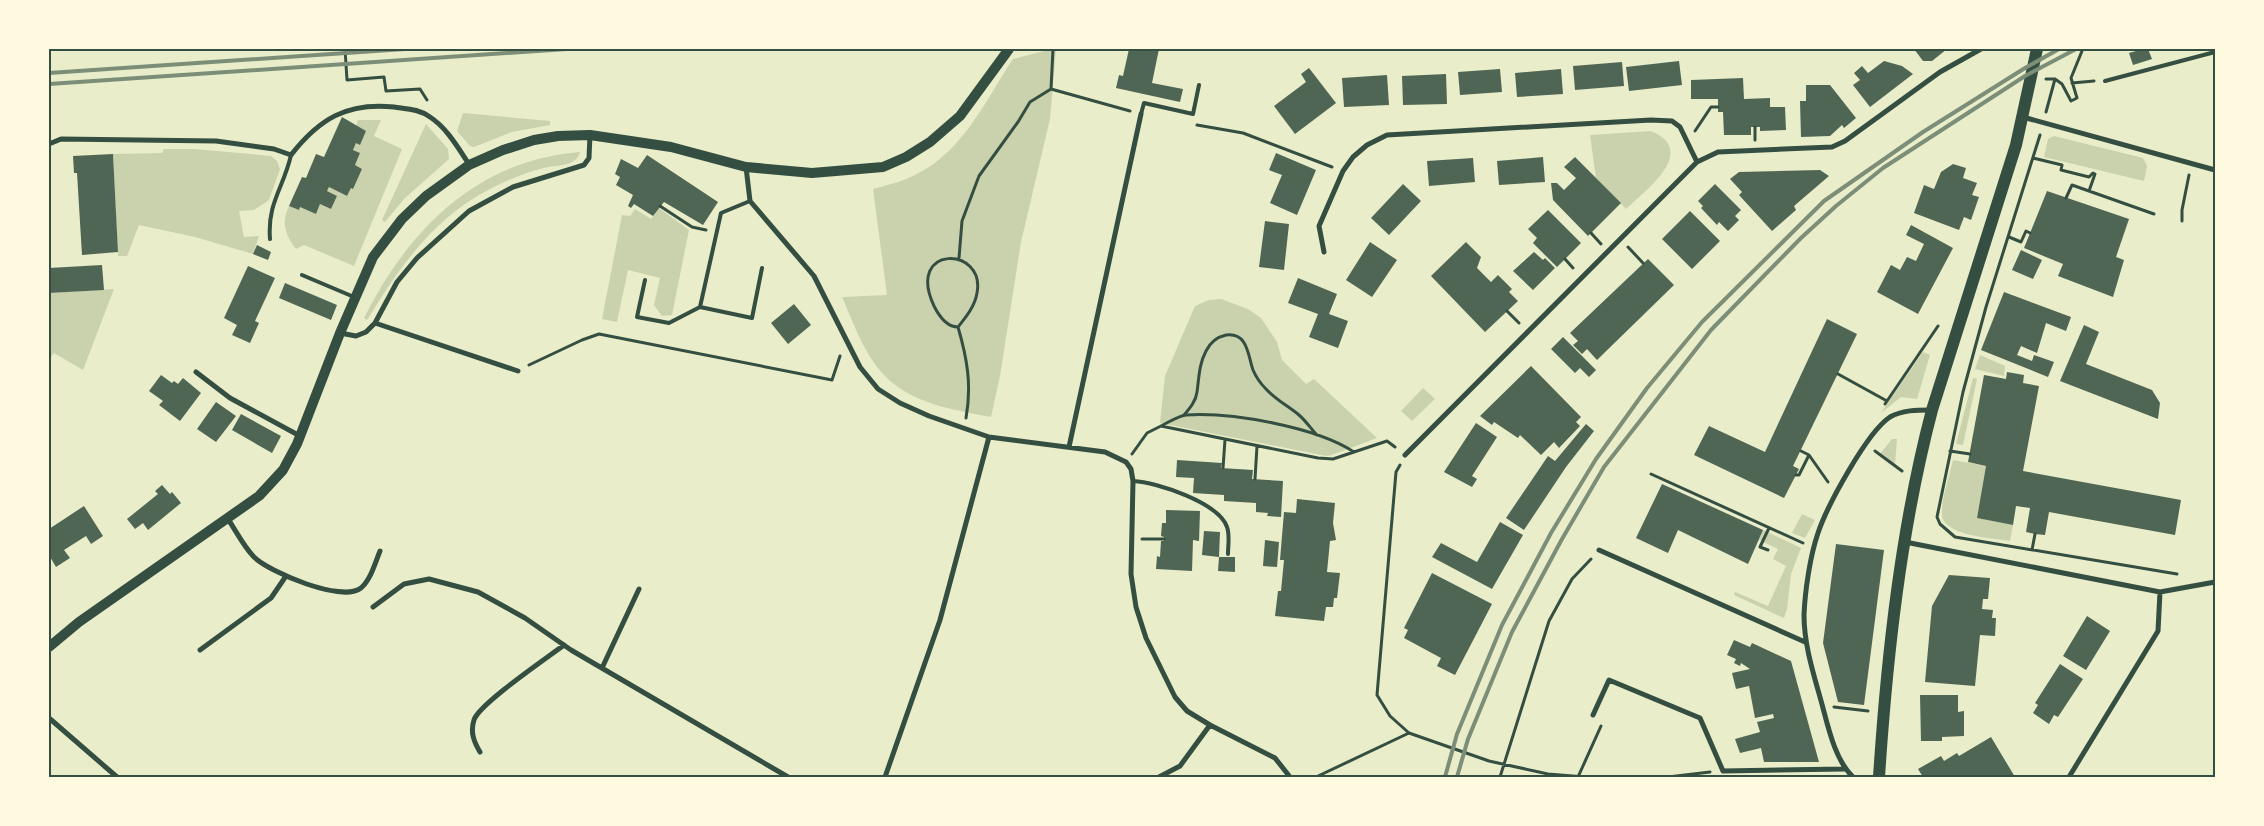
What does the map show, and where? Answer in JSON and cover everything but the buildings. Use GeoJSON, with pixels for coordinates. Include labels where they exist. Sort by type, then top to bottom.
{"type":"FeatureCollection","features":[{"type":"Feature","properties":{"kind":"main road"},"geometry":{"type":"LineString","coordinates":[[49,647],[79,622],[259,496],[283,470],[300,436],[354,297],[373,257],[402,219],[426,196],[469,165],[503,150],[534,140],[558,136],[590,135],[670,146],[746,166],[812,173],[883,167],[906,157],[930,142],[960,116],[1009,49]]}},
{"type":"Feature","properties":{"kind":"main road"},"geometry":{"type":"LineString","coordinates":[[1879,777],[1883,713],[1905,542],[1922,449],[1932,410],[2013,154],[2037,49]]}},
{"type":"Feature","properties":{"kind":"street"},"geometry":{"type":"LineString","coordinates":[[1405,454],[1697,162],[1718,152],[1832,147],[1845,141],[1940,72],[1981,49]]}},
{"type":"Feature","properties":{"kind":"street"},"geometry":{"type":"LineString","coordinates":[[49,143],[62,139],[216,141],[274,149],[291,155],[306,137],[324,121],[344,111],[369,107],[390,107],[415,110],[429,116],[442,126],[469,165]]}},
{"type":"Feature","properties":{"kind":"street"},"geometry":{"type":"LineString","coordinates":[[1069,446],[1142,114]]}},
{"type":"Feature","properties":{"kind":"street"},"geometry":{"type":"LineString","coordinates":[[2022,117],[2215,170]]}},
{"type":"Feature","properties":{"kind":"street"},"geometry":{"type":"LineString","coordinates":[[1324,252],[1319,226],[1343,171],[1353,157],[1367,145],[1387,135],[1651,120],[1672,121],[1680,128],[1697,162]]}},
{"type":"Feature","properties":{"kind":"street"},"geometry":{"type":"LineString","coordinates":[[340,333],[356,336],[366,332],[375,323],[398,282],[417,258],[441,234],[469,211],[488,199],[513,188],[584,164],[588,158],[590,135]]}},
{"type":"Feature","properties":{"kind":"street"},"geometry":{"type":"LineString","coordinates":[[746,166],[750,201],[814,276],[860,367],[878,389],[900,403],[989,437],[1105,452],[1126,462],[1131,469],[1134,480],[1131,574],[1136,607],[1146,638],[1175,697],[1187,711],[1210,725],[1275,758],[1290,777]]}},
{"type":"Feature","properties":{"kind":"street"},"geometry":{"type":"LineString","coordinates":[[375,323],[518,371]]}},
{"type":"Feature","properties":{"kind":"street"},"geometry":{"type":"LineString","coordinates":[[196,372],[230,398],[300,436]]}},
{"type":"Feature","properties":{"kind":"street"},"geometry":{"type":"LineString","coordinates":[[1853,777],[1844,768],[1827,724],[1805,642],[1804,614],[1818,533],[1839,489],[1865,444],[1889,418],[1910,410],[1932,410]]}},
{"type":"Feature","properties":{"kind":"street"},"geometry":{"type":"LineString","coordinates":[[885,777],[940,620],[989,437]]}},
{"type":"Feature","properties":{"kind":"street"},"geometry":{"type":"LineString","coordinates":[[228,519],[254,558],[286,576],[329,591],[346,594],[360,589],[370,575],[380,551]]}},
{"type":"Feature","properties":{"kind":"street"},"geometry":{"type":"LineString","coordinates":[[1905,542],[2160,592],[2215,582]]}},
{"type":"Feature","properties":{"kind":"street"},"geometry":{"type":"LineString","coordinates":[[1598,550],[1805,642]]}},
{"type":"Feature","properties":{"kind":"street"},"geometry":{"type":"LineString","coordinates":[[200,650],[271,598],[286,576]]}},
{"type":"Feature","properties":{"kind":"street"},"geometry":{"type":"LineString","coordinates":[[373,607],[404,584],[429,578],[478,592],[525,618],[602,668],[788,777]]}},
{"type":"Feature","properties":{"kind":"street"},"geometry":{"type":"LineString","coordinates":[[602,668],[639,590]]}},
{"type":"Feature","properties":{"kind":"street"},"geometry":{"type":"LineString","coordinates":[[2069,777],[2158,631],[2160,592]]}},
{"type":"Feature","properties":{"kind":"street"},"geometry":{"type":"LineString","coordinates":[[480,752],[473,741],[474,719],[488,703],[564,645]]}},
{"type":"Feature","properties":{"kind":"street"},"geometry":{"type":"LineString","coordinates":[[1593,715],[1609,680],[1700,718],[1723,771],[1844,768]]}},
{"type":"Feature","properties":{"kind":"street"},"geometry":{"type":"LineString","coordinates":[[49,718],[117,777]]}},
{"type":"Feature","properties":{"kind":"street"},"geometry":{"type":"LineString","coordinates":[[1159,777],[1180,766],[1210,725]]}},
{"type":"Feature","properties":{"kind":"lane"},"geometry":{"type":"LineString","coordinates":[[2105,81],[2215,52]]}},
{"type":"Feature","properties":{"kind":"lane"},"geometry":{"type":"LineString","coordinates":[[1142,114],[1144,103],[1194,114],[1199,85]]}},
{"type":"Feature","properties":{"kind":"lane"},"geometry":{"type":"LineString","coordinates":[[270,239],[271,210],[288,168],[291,155]]}},
{"type":"Feature","properties":{"kind":"lane"},"geometry":{"type":"LineString","coordinates":[[700,307],[721,213],[750,201]]}},
{"type":"Feature","properties":{"kind":"lane"},"geometry":{"type":"LineString","coordinates":[[645,280],[637,317],[669,323],[700,307],[752,318],[762,268]]}},
{"type":"Feature","properties":{"kind":"lane"},"geometry":{"type":"LineString","coordinates":[[302,275],[354,297]]}},
{"type":"Feature","properties":{"kind":"lane"},"geometry":{"type":"LineString","coordinates":[[1134,480],[1164,486],[1216,511],[1227,526],[1228,554]]}},
{"type":"Feature","properties":{"kind":"path"},"geometry":{"type":"LineString","coordinates":[[345,49],[347,80],[366,78]]}},
{"type":"Feature","properties":{"kind":"path"},"geometry":{"type":"LineString","coordinates":[[2082,51],[2070,78],[2077,98],[2071,101],[2062,84],[2055,79],[1968,373],[1937,517],[1940,524],[1955,537],[2177,574]]}},
{"type":"Feature","properties":{"kind":"path"},"geometry":{"type":"LineString","coordinates":[[2072,83],[2105,81]]}},
{"type":"Feature","properties":{"kind":"path"},"geometry":{"type":"LineString","coordinates":[[959,258],[962,222],[979,176],[1030,102],[1051,89]]}},
{"type":"Feature","properties":{"kind":"path"},"geometry":{"type":"LineString","coordinates":[[1688,142],[1710,108],[1718,107]]}},
{"type":"Feature","properties":{"kind":"path"},"geometry":{"type":"LineString","coordinates":[[2033,158],[2062,165],[2061,170],[2089,177],[2095,174],[2089,191]]}},
{"type":"Feature","properties":{"kind":"path"},"geometry":{"type":"LineString","coordinates":[[2182,221],[2182,210],[2192,164]]}},
{"type":"Feature","properties":{"kind":"path"},"geometry":{"type":"LineString","coordinates":[[2066,198],[2072,185],[2154,214]]}},
{"type":"Feature","properties":{"kind":"path"},"geometry":{"type":"LineString","coordinates":[[660,206],[692,227],[717,232]]}},
{"type":"Feature","properties":{"kind":"path"},"geometry":{"type":"LineString","coordinates":[[2009,237],[2021,242],[2026,231],[2030,233]]}},
{"type":"Feature","properties":{"kind":"path"},"geometry":{"type":"LineString","coordinates":[[1620,239],[1644,262]]}},
{"type":"Feature","properties":{"kind":"path"},"geometry":{"type":"LineString","coordinates":[[959,258],[970,267],[974,273],[978,291],[971,309],[958,327],[953,327],[937,313],[927,287],[927,276],[934,265],[945,259],[959,258]]}},
{"type":"Feature","properties":{"kind":"path"},"geometry":{"type":"LineString","coordinates":[[958,327],[968,360],[970,396],[964,428]]}},
{"type":"Feature","properties":{"kind":"path"},"geometry":{"type":"LineString","coordinates":[[518,371],[582,340],[599,334],[832,380],[846,340]]}},
{"type":"Feature","properties":{"kind":"path"},"geometry":{"type":"LineString","coordinates":[[1126,462],[1147,433],[1184,415],[1193,404],[1197,393],[1199,371],[1206,351],[1219,338],[1230,335],[1242,340],[1246,344],[1254,372],[1264,387],[1301,416],[1317,435]]}},
{"type":"Feature","properties":{"kind":"path"},"geometry":{"type":"LineString","coordinates":[[1838,374],[1887,401]]}},
{"type":"Feature","properties":{"kind":"path"},"geometry":{"type":"LineString","coordinates":[[1184,415],[1241,418],[1297,428],[1342,444],[1354,452]]}},
{"type":"Feature","properties":{"kind":"path"},"geometry":{"type":"LineString","coordinates":[[1161,426],[1318,458],[1333,459],[1386,441],[1405,454],[1396,472],[1376,696],[1390,716],[1409,732],[1436,743],[1489,761],[1548,774],[1585,777]]}},
{"type":"Feature","properties":{"kind":"path"},"geometry":{"type":"LineString","coordinates":[[1223,468],[1225,440]]}},
{"type":"Feature","properties":{"kind":"path"},"geometry":{"type":"LineString","coordinates":[[1255,479],[1257,446]]}},
{"type":"Feature","properties":{"kind":"path"},"geometry":{"type":"LineString","coordinates":[[1801,451],[1809,455],[1827,482],[1839,489]]}},
{"type":"Feature","properties":{"kind":"path"},"geometry":{"type":"LineString","coordinates":[[1950,451],[1970,454]]}},
{"type":"Feature","properties":{"kind":"path"},"geometry":{"type":"LineString","coordinates":[[1796,474],[1799,475],[1809,455]]}},
{"type":"Feature","properties":{"kind":"path"},"geometry":{"type":"LineString","coordinates":[[1651,474],[1815,548]]}},
{"type":"Feature","properties":{"kind":"path"},"geometry":{"type":"LineString","coordinates":[[1768,550],[1760,547],[1769,528]]}},
{"type":"Feature","properties":{"kind":"path"},"geometry":{"type":"LineString","coordinates":[[2032,550],[2034,534]]}},
{"type":"Feature","properties":{"kind":"path"},"geometry":{"type":"LineString","coordinates":[[1132,538],[1164,539]]}},
{"type":"Feature","properties":{"kind":"path"},"geometry":{"type":"LineString","coordinates":[[1500,777],[1549,621],[1572,579],[1598,550]]}},
{"type":"Feature","properties":{"kind":"path"},"geometry":{"type":"LineString","coordinates":[[1822,705],[1883,713]]}},
{"type":"Feature","properties":{"kind":"path"},"geometry":{"type":"LineString","coordinates":[[1578,777],[1604,720],[1593,715]]}},
{"type":"Feature","properties":{"kind":"path"},"geometry":{"type":"LineString","coordinates":[[1316,777],[1409,732]]}},
{"type":"Feature","properties":{"kind":"path"},"geometry":{"type":"LineString","coordinates":[[1668,777],[1723,771]]}},
{"type":"Feature","properties":{"kind":"green space"},"geometry":{"type":"Polygon","coordinates":[[[1056,49],[1050,119],[1021,242],[1000,376],[991,417],[934,404],[907,393],[895,385],[877,367],[855,328],[842,297],[887,295],[873,189],[907,179],[933,164],[948,152],[972,123],[1013,59],[1056,49]]]}},
{"type":"Feature","properties":{"kind":"green space"},"geometry":{"type":"Polygon","coordinates":[[[463,113],[550,121],[550,125],[512,132],[474,147],[470,146],[457,131],[463,113]]]}},
{"type":"Feature","properties":{"kind":"green space"},"geometry":{"type":"Polygon","coordinates":[[[358,120],[381,120],[374,136],[402,149],[354,266],[304,245],[296,249],[289,239],[285,228],[285,218],[289,206],[299,210],[300,207],[316,214],[320,204],[331,209],[337,196],[327,191],[329,187],[347,196],[351,188],[353,188],[362,169],[355,165],[360,153],[353,150],[356,143],[360,144],[366,131],[356,126],[358,120]]]}},
{"type":"Feature","properties":{"kind":"green space"},"geometry":{"type":"Polygon","coordinates":[[[426,124],[448,149],[449,159],[404,199],[385,222],[382,220],[426,124]]]}},
{"type":"Feature","properties":{"kind":"green space"},"geometry":{"type":"Polygon","coordinates":[[[1651,131],[1665,139],[1670,149],[1669,159],[1664,170],[1655,181],[1626,209],[1596,178],[1590,135],[1651,131]]]}},
{"type":"Feature","properties":{"kind":"green space"},"geometry":{"type":"Polygon","coordinates":[[[2054,136],[2143,158],[2147,166],[2144,181],[2044,157],[2048,139],[2054,136]]]}},
{"type":"Feature","properties":{"kind":"green space"},"geometry":{"type":"Polygon","coordinates":[[[164,149],[195,149],[271,156],[277,161],[280,169],[269,200],[254,210],[239,211],[244,237],[259,236],[253,254],[195,237],[139,225],[127,256],[118,256],[113,154],[162,153],[164,149]]]}},
{"type":"Feature","properties":{"kind":"green space"},"geometry":{"type":"Polygon","coordinates":[[[580,152],[579,156],[570,163],[544,168],[516,177],[470,200],[420,244],[393,279],[367,320],[364,318],[402,256],[425,229],[450,205],[478,185],[509,169],[543,158],[580,152]]]}},
{"type":"Feature","properties":{"kind":"green space"},"geometry":{"type":"Polygon","coordinates":[[[659,208],[689,230],[672,315],[662,316],[654,305],[660,278],[628,270],[617,322],[602,319],[622,215],[630,216],[635,209],[651,219],[659,208]]]}},
{"type":"Feature","properties":{"kind":"green space"},"geometry":{"type":"Polygon","coordinates":[[[114,289],[83,370],[54,353],[49,359],[49,293],[114,289]]]}},
{"type":"Feature","properties":{"kind":"green space"},"geometry":{"type":"Polygon","coordinates":[[[1221,299],[1248,309],[1261,318],[1277,342],[1282,360],[1306,384],[1314,379],[1377,438],[1326,456],[1160,423],[1165,376],[1195,306],[1209,300],[1221,299]]]}},
{"type":"Feature","properties":{"kind":"green space"},"geometry":{"type":"Polygon","coordinates":[[[1923,352],[1930,355],[1917,399],[1901,397],[1881,413],[1923,352]]]}},
{"type":"Feature","properties":{"kind":"green space"},"geometry":{"type":"Polygon","coordinates":[[[1980,355],[2005,366],[2004,376],[1975,369],[1980,355]]]}},
{"type":"Feature","properties":{"kind":"green space"},"geometry":{"type":"Polygon","coordinates":[[[1973,378],[1977,379],[1963,445],[1956,444],[1973,378]]]}},
{"type":"Feature","properties":{"kind":"green space"},"geometry":{"type":"Polygon","coordinates":[[[1423,388],[1435,399],[1412,421],[1401,411],[1423,388]]]}},
{"type":"Feature","properties":{"kind":"green space"},"geometry":{"type":"Polygon","coordinates":[[[1892,439],[1897,439],[1895,465],[1880,454],[1892,439]]]}},
{"type":"Feature","properties":{"kind":"green space"},"geometry":{"type":"Polygon","coordinates":[[[1953,460],[1986,466],[1977,518],[2013,525],[2010,541],[1970,535],[1950,527],[1944,521],[1942,514],[1943,502],[1953,460]]]}},
{"type":"Feature","properties":{"kind":"green space"},"geometry":{"type":"Polygon","coordinates":[[[1802,514],[1815,520],[1805,538],[1792,533],[1802,514]]]}},
{"type":"Feature","properties":{"kind":"green space"},"geometry":{"type":"Polygon","coordinates":[[[1763,530],[1801,548],[1791,574],[1787,609],[1784,618],[1734,595],[1735,592],[1768,606],[1786,566],[1773,559],[1778,549],[1759,540],[1763,530]]]}},
{"type":"Feature","properties":{"kind":"railway"},"geometry":{"type":"LineString","coordinates":[[49,73],[405,49]]}},
{"type":"Feature","properties":{"kind":"railway"},"geometry":{"type":"LineString","coordinates":[[49,84],[567,49]]}},
{"type":"Feature","properties":{"kind":"railway"},"geometry":{"type":"LineString","coordinates":[[1445,777],[1457,734],[1502,625],[1551,533],[1596,459],[1647,388],[1702,322],[1824,201],[1923,132],[2059,49]]}},
{"type":"Feature","properties":{"kind":"railway"},"geometry":{"type":"LineString","coordinates":[[1457,777],[1468,739],[1512,632],[1562,539],[1604,467],[1711,330],[1801,238],[1836,206],[1883,168],[2025,76],[2076,49]]}}]}
